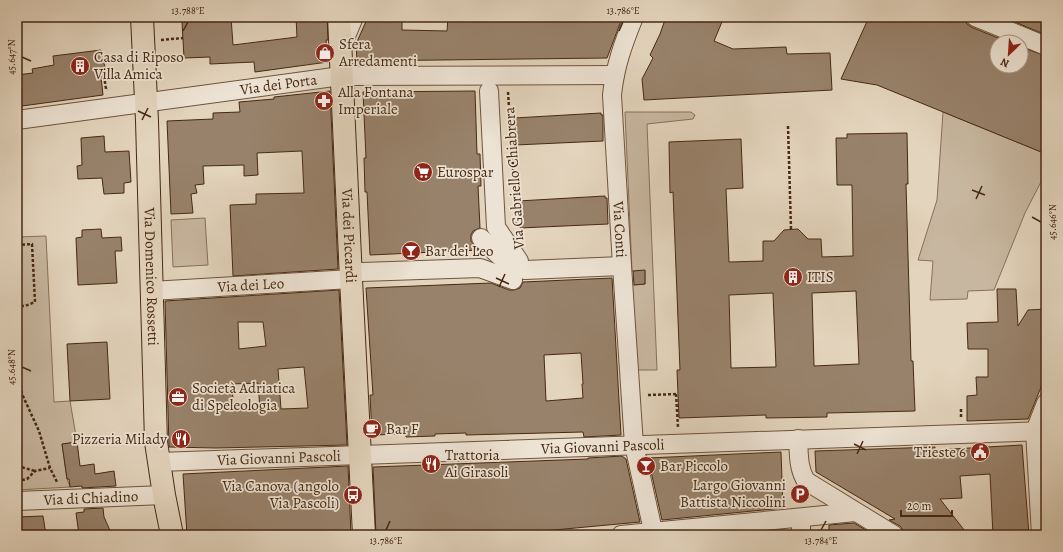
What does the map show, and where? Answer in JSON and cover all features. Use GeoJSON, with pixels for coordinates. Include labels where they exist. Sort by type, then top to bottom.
{"type":"FeatureCollection","features":[{"type":"Feature","properties":{"kind":"main road","name":"Via Domenico Rossetti"},"geometry":{"type":"LineString","coordinates":[[142,17],[156,442],[172,535]]}},
{"type":"Feature","properties":{"kind":"main road","name":"Via dei Piccardi"},"geometry":{"type":"LineString","coordinates":[[339,17],[341,76],[356,276],[360,455],[364,535]]}},
{"type":"Feature","properties":{"kind":"street"},"geometry":{"type":"LineString","coordinates":[[341,48],[354,17]]}},
{"type":"Feature","properties":{"kind":"street","name":"Via Conti"},"geometry":{"type":"LineString","coordinates":[[633,17],[620,51],[614,74],[612,95],[634,445],[654,534]]}},
{"type":"Feature","properties":{"kind":"street"},"geometry":{"type":"LineString","coordinates":[[975,17],[1046,46]]}},
{"type":"Feature","properties":{"kind":"street","name":"Via dei Porta"},"geometry":{"type":"LineString","coordinates":[[17,120],[341,76],[484,88],[614,74]]}},
{"type":"Feature","properties":{"kind":"street","name":"Via Gabriello Chiabrera"},"geometry":{"type":"LineString","coordinates":[[484,88],[496,227],[519,261]]}},
{"type":"Feature","properties":{"kind":"street"},"geometry":{"type":"LineString","coordinates":[[481,238],[508,264],[525,270],[622,266]]}},
{"type":"Feature","properties":{"kind":"street","name":"Via dei Leo"},"geometry":{"type":"LineString","coordinates":[[151,291],[480,268],[513,280]]}},
{"type":"Feature","properties":{"kind":"street"},"geometry":{"type":"LineString","coordinates":[[1041,535],[1040,431],[1046,403]]}},
{"type":"Feature","properties":{"kind":"street","name":"Via Giovanni Pascoli"},"geometry":{"type":"LineString","coordinates":[[159,462],[1040,431]]}},
{"type":"Feature","properties":{"kind":"street"},"geometry":{"type":"LineString","coordinates":[[798,439],[801,474],[806,481],[894,535]]}},
{"type":"Feature","properties":{"kind":"street","name":"Via di Chiadino"},"geometry":{"type":"LineString","coordinates":[[17,501],[164,495]]}},
{"type":"Feature","properties":{"kind":"street"},"geometry":{"type":"LineString","coordinates":[[621,535],[654,534],[855,512]]}},
{"type":"Feature","properties":{"kind":"path"},"geometry":{"type":"LineString","coordinates":[[158,40],[183,38]]}},
{"type":"Feature","properties":{"kind":"path"},"geometry":{"type":"LineString","coordinates":[[104,76],[106,89],[111,88]]}},
{"type":"Feature","properties":{"kind":"path","name":"Via Gabriello Chiabrera"},"geometry":{"type":"LineString","coordinates":[[508,86],[517,229]]}},
{"type":"Feature","properties":{"kind":"path"},"geometry":{"type":"LineString","coordinates":[[788,126],[791,230]]}},
{"type":"Feature","properties":{"kind":"path"},"geometry":{"type":"LineString","coordinates":[[17,244],[32,244],[35,302],[25,306],[17,306]]}},
{"type":"Feature","properties":{"kind":"path"},"geometry":{"type":"LineString","coordinates":[[17,361],[22,394],[39,431],[50,468],[60,488]]}},
{"type":"Feature","properties":{"kind":"path"},"geometry":{"type":"LineString","coordinates":[[17,397],[22,394]]}},
{"type":"Feature","properties":{"kind":"path"},"geometry":{"type":"LineString","coordinates":[[645,395],[677,394],[678,429],[680,431]]}},
{"type":"Feature","properties":{"kind":"path"},"geometry":{"type":"LineString","coordinates":[[17,467],[34,471],[50,468]]}},
{"type":"Feature","properties":{"kind":"path"},"geometry":{"type":"LineString","coordinates":[[17,482],[27,480],[34,471]]}},
{"type":"Feature","properties":{"kind":"shaded area"},"geometry":{"type":"Polygon","coordinates":[[[625,112],[691,112],[695,115],[693,119],[647,124],[657,370],[636,370],[632,285],[645,284],[645,271],[632,271],[625,112]]]}},
{"type":"Feature","properties":{"kind":"shaded area"},"geometry":{"type":"Polygon","coordinates":[[[943,112],[1046,154],[1046,172],[1025,213],[994,290],[968,291],[967,299],[930,300],[933,261],[918,260],[937,200],[943,112]]]}},
{"type":"Feature","properties":{"kind":"shaded area"},"geometry":{"type":"Polygon","coordinates":[[[205,218],[208,265],[173,267],[171,220],[205,218]]]}},
{"type":"Feature","properties":{"kind":"shaded area"},"geometry":{"type":"Polygon","coordinates":[[[46,236],[54,402],[70,401],[77,442],[62,444],[67,479],[70,487],[17,490],[17,237],[46,236]]]}},
{"type":"Feature","properties":{"kind":"building"},"geometry":{"type":"Polygon","coordinates":[[[196,17],[231,17],[233,45],[297,37],[296,17],[327,17],[328,40],[326,40],[328,62],[255,72],[254,62],[210,64],[210,57],[184,58],[182,22],[197,21],[196,17]]]}},
{"type":"Feature","properties":{"kind":"building"},"geometry":{"type":"Polygon","coordinates":[[[368,17],[402,17],[402,30],[447,31],[448,17],[603,17],[621,21],[607,58],[357,61],[356,44],[368,17]]]}},
{"type":"Feature","properties":{"kind":"building"},"geometry":{"type":"Polygon","coordinates":[[[666,17],[724,17],[714,41],[733,49],[786,47],[787,54],[830,53],[832,90],[644,100],[642,79],[653,58],[650,55],[666,17]]]}},
{"type":"Feature","properties":{"kind":"building"},"geometry":{"type":"Polygon","coordinates":[[[869,17],[965,17],[966,23],[971,27],[989,34],[989,74],[1029,74],[1029,50],[1046,56],[1046,154],[877,85],[841,79],[869,17]]]}},
{"type":"Feature","properties":{"kind":"building"},"geometry":{"type":"Polygon","coordinates":[[[1003,17],[1046,17],[1046,35],[1003,17]]]}},
{"type":"Feature","properties":{"kind":"building","name":"Casa di Riposo Villa Amica"},"geometry":{"type":"Polygon","coordinates":[[[101,50],[107,76],[101,77],[103,95],[22,106],[17,75],[33,73],[32,69],[54,65],[53,56],[101,50]]]}},
{"type":"Feature","properties":{"kind":"building"},"geometry":{"type":"Polygon","coordinates":[[[330,91],[338,269],[233,276],[230,205],[256,204],[256,194],[304,193],[302,151],[257,153],[258,175],[244,176],[244,165],[203,166],[204,184],[195,185],[197,193],[191,194],[193,213],[171,214],[167,121],[213,119],[213,113],[240,112],[239,102],[274,99],[274,97],[330,91]]]}},
{"type":"Feature","properties":{"kind":"building"},"geometry":{"type":"Polygon","coordinates":[[[475,91],[477,154],[480,154],[481,186],[478,186],[480,228],[473,231],[471,241],[479,250],[370,255],[367,192],[365,192],[364,158],[366,158],[363,92],[475,91]]]}},
{"type":"Feature","properties":{"kind":"building"},"geometry":{"type":"Polygon","coordinates":[[[601,113],[601,115],[603,115],[603,141],[515,145],[514,118],[601,113]]]}},
{"type":"Feature","properties":{"kind":"building","name":"ITIS"},"geometry":{"type":"Polygon","coordinates":[[[907,133],[908,184],[906,184],[911,361],[913,361],[915,411],[827,413],[827,417],[766,418],[766,415],[679,418],[677,370],[680,370],[673,192],[670,193],[669,142],[741,139],[743,188],[726,189],[729,262],[763,261],[763,241],[774,241],[784,230],[798,229],[808,239],[821,239],[822,257],[853,256],[852,185],[837,185],[836,138],[847,138],[847,134],[907,133]],[[856,291],[812,293],[814,366],[859,364],[856,291]],[[773,293],[729,295],[731,368],[776,367],[773,293]]]}},
{"type":"Feature","properties":{"kind":"building"},"geometry":{"type":"Polygon","coordinates":[[[104,136],[105,152],[129,151],[131,182],[124,183],[124,193],[104,194],[102,178],[78,179],[77,166],[82,165],[81,138],[104,136]]]}},
{"type":"Feature","properties":{"kind":"building"},"geometry":{"type":"Polygon","coordinates":[[[605,196],[605,198],[607,198],[608,224],[520,228],[518,201],[605,196]]]}},
{"type":"Feature","properties":{"kind":"building"},"geometry":{"type":"Polygon","coordinates":[[[101,229],[102,238],[121,237],[122,251],[115,251],[117,283],[78,285],[76,238],[82,237],[82,230],[101,229]]]}},
{"type":"Feature","properties":{"kind":"building"},"geometry":{"type":"Polygon","coordinates":[[[645,270],[645,284],[634,285],[633,271],[645,270]]]}},
{"type":"Feature","properties":{"kind":"building"},"geometry":{"type":"Polygon","coordinates":[[[612,278],[621,435],[584,437],[583,432],[466,435],[466,433],[406,437],[406,434],[372,435],[370,395],[373,395],[366,288],[491,283],[509,290],[514,290],[520,288],[523,282],[612,278]],[[581,353],[544,355],[546,401],[583,398],[581,353]]]}},
{"type":"Feature","properties":{"kind":"building"},"geometry":{"type":"Polygon","coordinates":[[[997,289],[1016,289],[1018,326],[1028,310],[1046,309],[1046,375],[1028,419],[967,421],[967,396],[977,395],[976,377],[988,377],[988,349],[968,349],[967,323],[998,322],[997,289]]]}},
{"type":"Feature","properties":{"kind":"building"},"geometry":{"type":"Polygon","coordinates":[[[339,290],[347,445],[216,448],[169,447],[165,301],[339,290]],[[238,322],[239,349],[266,346],[263,322],[238,322]],[[304,367],[278,369],[281,409],[308,408],[304,367]],[[258,383],[231,384],[235,411],[260,409],[258,383]]]}},
{"type":"Feature","properties":{"kind":"building"},"geometry":{"type":"Polygon","coordinates":[[[107,342],[110,399],[70,401],[67,344],[107,342]]]}},
{"type":"Feature","properties":{"kind":"building"},"geometry":{"type":"Polygon","coordinates":[[[77,442],[80,466],[94,464],[95,474],[114,471],[116,486],[82,488],[82,486],[70,487],[69,479],[67,479],[62,444],[77,442]]]}},
{"type":"Feature","properties":{"kind":"building"},"geometry":{"type":"Polygon","coordinates":[[[1022,445],[1029,535],[993,535],[990,474],[960,476],[962,498],[940,499],[968,535],[904,535],[900,526],[889,520],[895,519],[816,472],[815,451],[935,447],[935,450],[1022,445]]]}},
{"type":"Feature","properties":{"kind":"building"},"geometry":{"type":"Polygon","coordinates":[[[781,452],[783,508],[662,520],[648,458],[781,452]]]}},
{"type":"Feature","properties":{"kind":"building"},"geometry":{"type":"Polygon","coordinates":[[[622,456],[626,459],[640,522],[500,535],[376,535],[373,467],[588,459],[622,456]]]}},
{"type":"Feature","properties":{"kind":"building"},"geometry":{"type":"Polygon","coordinates":[[[348,466],[351,535],[187,535],[183,474],[348,466]]]}},
{"type":"Feature","properties":{"kind":"building"},"geometry":{"type":"Polygon","coordinates":[[[103,508],[104,517],[112,535],[79,535],[76,513],[84,512],[84,509],[103,508]]]}},
{"type":"Feature","properties":{"kind":"building"},"geometry":{"type":"Polygon","coordinates":[[[43,516],[46,535],[17,535],[17,517],[43,516]]]}},
{"type":"Feature","properties":{"kind":"building"},"geometry":{"type":"Polygon","coordinates":[[[854,523],[874,535],[829,535],[829,525],[854,523]]]}},
{"type":"Feature","properties":{"kind":"building"},"geometry":{"type":"Polygon","coordinates":[[[783,530],[784,535],[728,535],[783,530]]]}},
{"type":"Feature","properties":{"kind":"place","name":"Sfera Arredamenti"},"geometry":{"type":"Point","coordinates":[325,53]}},
{"type":"Feature","properties":{"kind":"place","name":"Casa di Riposo Villa Amica"},"geometry":{"type":"Point","coordinates":[80,66]}},
{"type":"Feature","properties":{"kind":"place","name":"Alla Fontana Imperiale"},"geometry":{"type":"Point","coordinates":[324,101]}},
{"type":"Feature","properties":{"kind":"place","name":"Eurospar"},"geometry":{"type":"Point","coordinates":[423,172]}},
{"type":"Feature","properties":{"kind":"place","name":"Bar dei Leo"},"geometry":{"type":"Point","coordinates":[411,251]}},
{"type":"Feature","properties":{"kind":"place","name":"ITIS"},"geometry":{"type":"Point","coordinates":[793,277]}},
{"type":"Feature","properties":{"kind":"place","name":"Società Adriatica di Speleologia"},"geometry":{"type":"Point","coordinates":[178,397]}},
{"type":"Feature","properties":{"kind":"place","name":"Bar F"},"geometry":{"type":"Point","coordinates":[372,429]}},
{"type":"Feature","properties":{"kind":"place","name":"Pizzeria Milady"},"geometry":{"type":"Point","coordinates":[181,439]}},
{"type":"Feature","properties":{"kind":"place","name":"Trieste 6"},"geometry":{"type":"Point","coordinates":[980,452]}},
{"type":"Feature","properties":{"kind":"place","name":"Trattoria Ai Girasoli"},"geometry":{"type":"Point","coordinates":[431,464]}},
{"type":"Feature","properties":{"kind":"place","name":"Bar Piccolo"},"geometry":{"type":"Point","coordinates":[646,466]}},
{"type":"Feature","properties":{"kind":"place","name":"Largo Giovanni Battista Niccolini"},"geometry":{"type":"Point","coordinates":[800,494]}},
{"type":"Feature","properties":{"kind":"place","name":"Via Canova (angolo Via Pascoli)"},"geometry":{"type":"Point","coordinates":[353,495]}}]}
